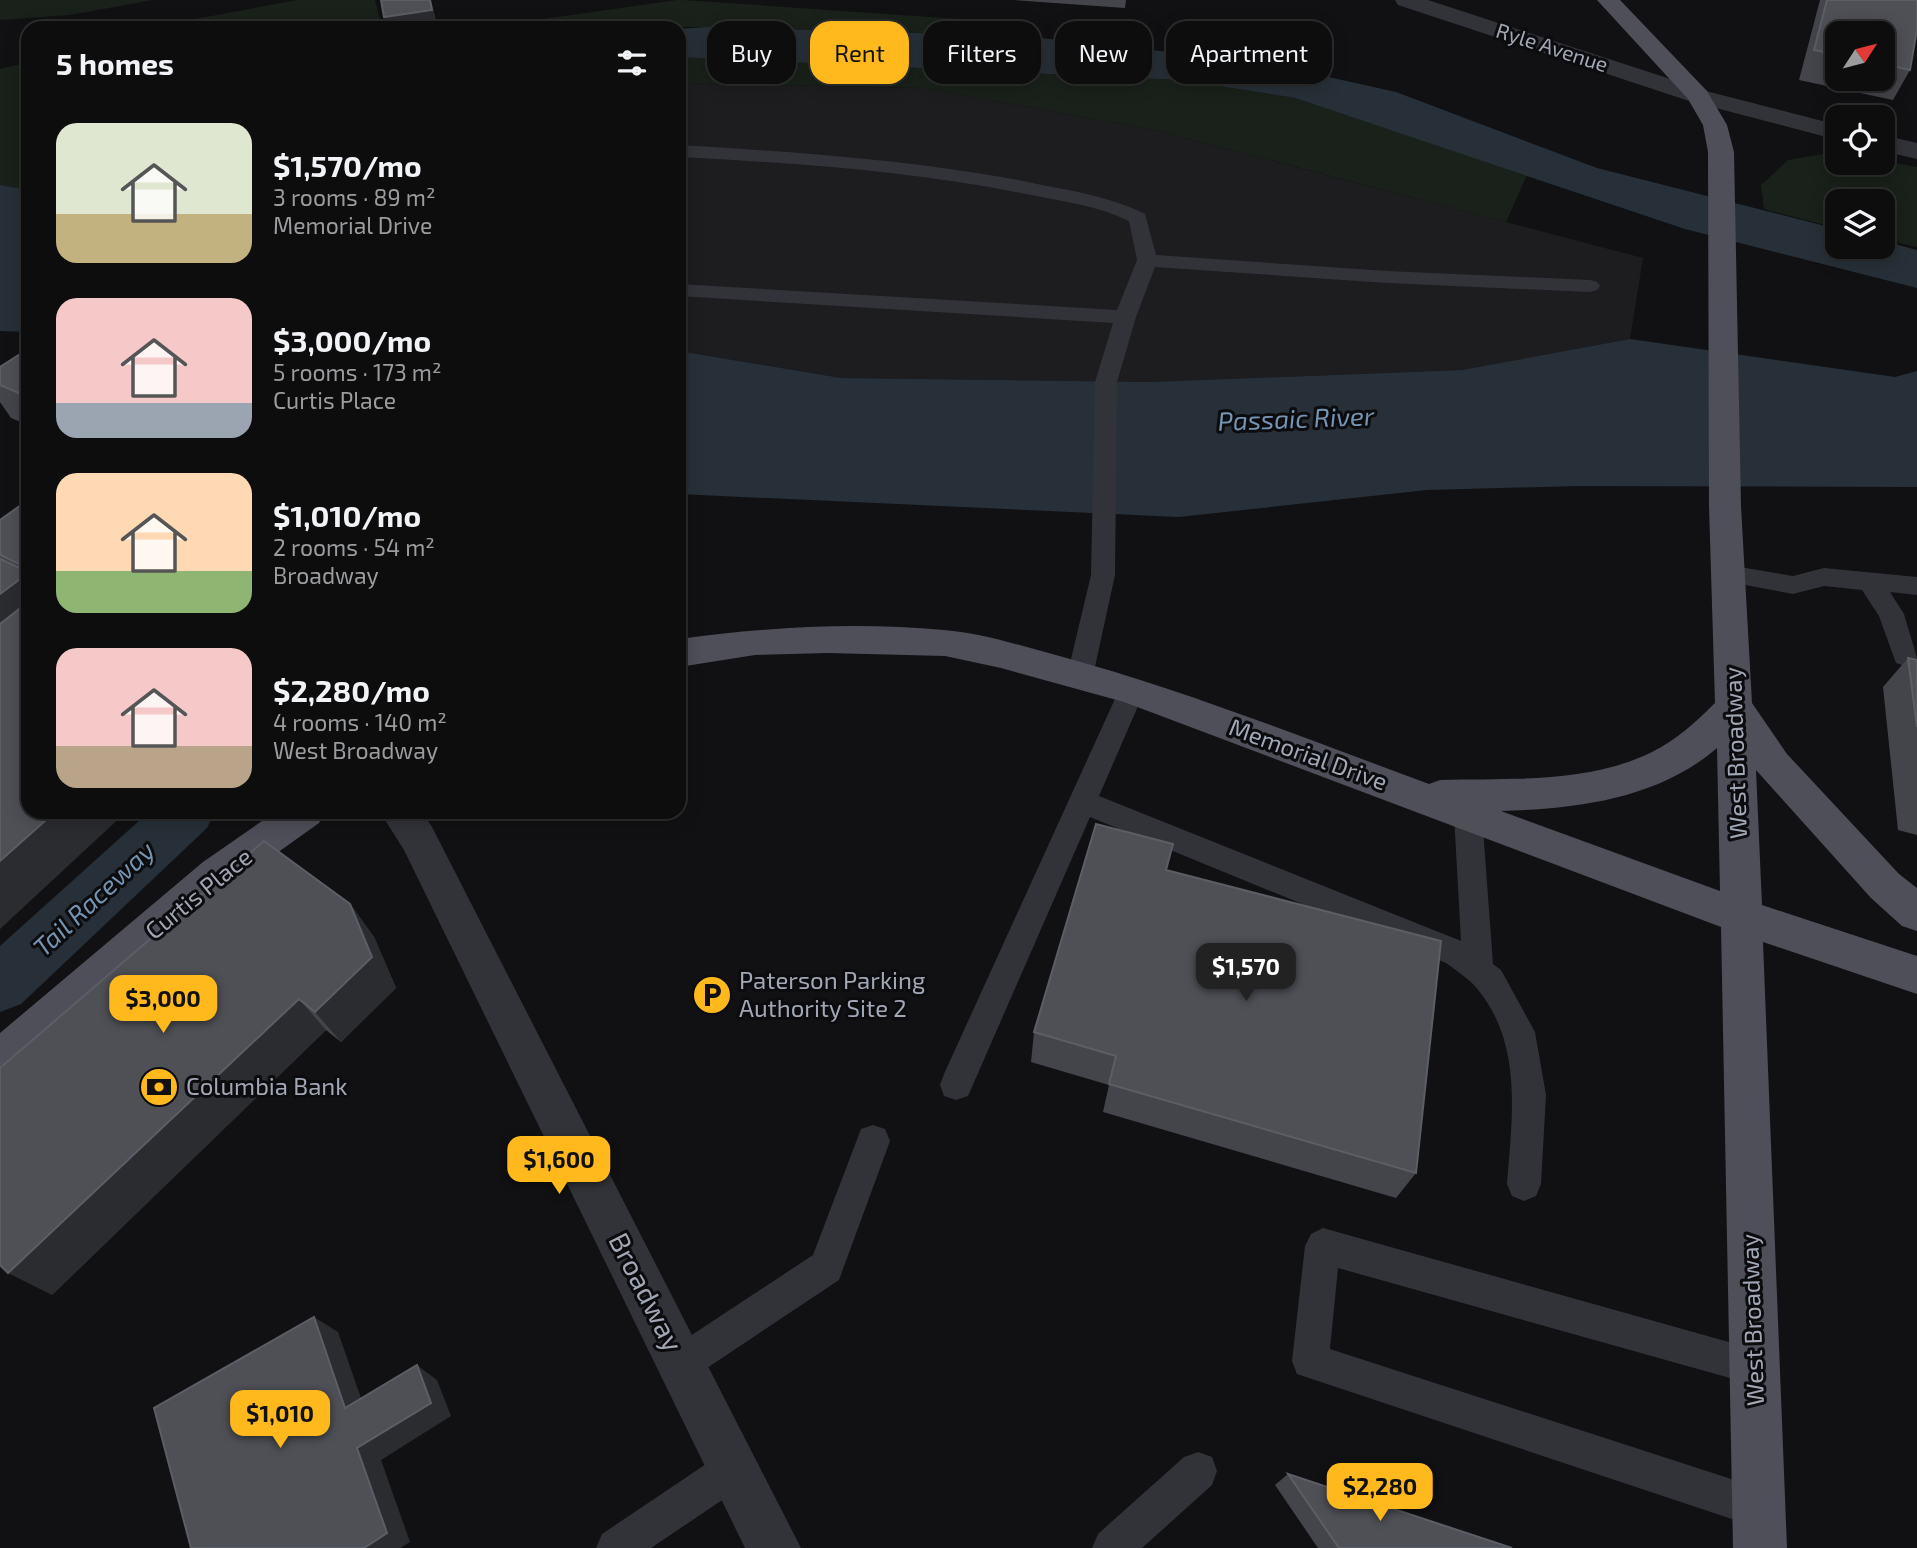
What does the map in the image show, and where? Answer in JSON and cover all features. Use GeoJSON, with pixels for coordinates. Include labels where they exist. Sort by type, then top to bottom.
{"type":"FeatureCollection","features":[{"type":"Feature","properties":{"kind":"main road","name":"West Broadway"},"geometry":{"type":"LineString","coordinates":[[1608,0],[1698,96],[1715,125],[1721,152],[1725,506],[1735,707],[1759,1528]]}},
{"type":"Feature","properties":{"kind":"main road","name":"Memorial Drive"},"geometry":{"type":"LineString","coordinates":[[686,652],[767,642],[868,640],[945,643],[1000,654],[1132,690],[1742,918],[1917,975]]}},
{"type":"Feature","properties":{"kind":"main road"},"geometry":{"type":"LineString","coordinates":[[1421,797],[1604,786],[1648,772],[1695,745],[1735,707],[1773,765],[1885,886],[1917,913]]}},
{"type":"Feature","properties":{"kind":"main road","name":"Curtis Place"},"geometry":{"type":"LineString","coordinates":[[0,1061],[218,874],[295,819]]}},
{"type":"Feature","properties":{"kind":"street","name":"Ryle Avenue"},"geometry":{"type":"LineString","coordinates":[[1406,0],[1698,96],[1825,130]]}},
{"type":"Feature","properties":{"kind":"street"},"geometry":{"type":"LineString","coordinates":[[1895,146],[1917,151]]}},
{"type":"Feature","properties":{"kind":"street","name":"Broadway"},"geometry":{"type":"LineString","coordinates":[[405,819],[418,839],[774,1548]]}},
{"type":"Feature","properties":{"kind":"lane"},"geometry":{"type":"LineString","coordinates":[[686,151],[765,156],[970,177],[1110,204],[1138,218],[1147,260],[1125,317],[1106,382],[1103,575],[1080,676]]}},
{"type":"Feature","properties":{"kind":"lane"},"geometry":{"type":"LineString","coordinates":[[1147,260],[1387,277],[1590,286]]}},
{"type":"Feature","properties":{"kind":"lane"},"geometry":{"type":"LineString","coordinates":[[686,290],[1125,317]]}},
{"type":"Feature","properties":{"kind":"lane"},"geometry":{"type":"LineString","coordinates":[[1728,575],[1793,585],[1824,577],[1917,586]]}},
{"type":"Feature","properties":{"kind":"lane"},"geometry":{"type":"LineString","coordinates":[[1869,581],[1891,614],[1905,656]]}},
{"type":"Feature","properties":{"kind":"lane"},"geometry":{"type":"LineString","coordinates":[[956,1085],[1132,690]]}},
{"type":"Feature","properties":{"kind":"lane"},"geometry":{"type":"LineString","coordinates":[[1083,802],[1457,953],[1490,980],[1519,1032],[1530,1095],[1524,1184]]}},
{"type":"Feature","properties":{"kind":"lane"},"geometry":{"type":"LineString","coordinates":[[1468,814],[1478,970]]}},
{"type":"Feature","properties":{"kind":"lane"},"geometry":{"type":"LineString","coordinates":[[682,1363],[826,1267],[873,1142]]}},
{"type":"Feature","properties":{"kind":"lane"},"geometry":{"type":"LineString","coordinates":[[1755,1366],[1323,1246],[1310,1361],[1759,1528]]}},
{"type":"Feature","properties":{"kind":"lane"},"geometry":{"type":"LineString","coordinates":[[626,1544],[736,1468]]}},
{"type":"Feature","properties":{"kind":"lane"},"geometry":{"type":"LineString","coordinates":[[1112,1548],[1198,1471]]}},
{"type":"Feature","properties":{"kind":"shaded area"},"geometry":{"type":"Polygon","coordinates":[[[0,0],[153,0],[70,15],[0,20],[0,0]]]}},
{"type":"Feature","properties":{"kind":"shaded area"},"geometry":{"type":"Polygon","coordinates":[[[297,0],[375,0],[380,21],[184,21],[297,0]]]}},
{"type":"Feature","properties":{"kind":"shaded area"},"geometry":{"type":"Polygon","coordinates":[[[677,0],[987,21],[923,21],[923,33],[909,33],[909,21],[810,21],[810,30],[796,30],[796,21],[707,21],[707,27],[686,27],[686,21],[528,21],[677,0]]]}},
{"type":"Feature","properties":{"kind":"shaded area"},"geometry":{"type":"Polygon","coordinates":[[[686,57],[707,58],[707,84],[686,83],[686,57]]]}},
{"type":"Feature","properties":{"kind":"shaded area"},"geometry":{"type":"Polygon","coordinates":[[[796,62],[810,63],[810,84],[909,84],[909,68],[923,68],[923,84],[1041,84],[1041,74],[1055,74],[1055,84],[1152,84],[1152,79],[1166,79],[1166,84],[1206,84],[1295,98],[1527,175],[1506,222],[1159,131],[926,88],[728,84],[796,84],[796,62]]]}},
{"type":"Feature","properties":{"kind":"shaded area"},"geometry":{"type":"Polygon","coordinates":[[[21,64],[21,189],[0,185],[0,69],[21,64]]]}},
{"type":"Feature","properties":{"kind":"shaded area"},"geometry":{"type":"Polygon","coordinates":[[[686,83],[926,88],[1159,131],[1643,258],[1630,339],[1462,370],[1150,382],[841,378],[686,352],[686,83]]]}},
{"type":"Feature","properties":{"kind":"shaded area"},"geometry":{"type":"Polygon","coordinates":[[[1825,154],[1825,175],[1895,175],[1895,163],[1917,167],[1917,247],[1895,242],[1895,189],[1825,189],[1825,225],[1764,209],[1761,185],[1788,160],[1825,154]]]}},
{"type":"Feature","properties":{"kind":"water"},"geometry":{"type":"Polygon","coordinates":[[[707,27],[707,58],[686,57],[686,28],[707,27]]]}},
{"type":"Feature","properties":{"kind":"water"},"geometry":{"type":"Polygon","coordinates":[[[796,30],[810,30],[810,63],[796,62],[796,30]]]}},
{"type":"Feature","properties":{"kind":"water"},"geometry":{"type":"Polygon","coordinates":[[[909,33],[923,33],[923,68],[909,68],[909,33]]]}},
{"type":"Feature","properties":{"kind":"water"},"geometry":{"type":"Polygon","coordinates":[[[1041,38],[1055,40],[1055,74],[1041,74],[1041,38]]]}},
{"type":"Feature","properties":{"kind":"water"},"geometry":{"type":"Polygon","coordinates":[[[1152,50],[1166,52],[1166,79],[1152,79],[1152,50]]]}},
{"type":"Feature","properties":{"kind":"water"},"geometry":{"type":"Polygon","coordinates":[[[1332,78],[1396,92],[1597,168],[1825,226],[1825,259],[1895,259],[1895,244],[1917,250],[1917,288],[1685,229],[1295,98],[1206,84],[1332,84],[1332,78]]]}},
{"type":"Feature","properties":{"kind":"water"},"geometry":{"type":"Polygon","coordinates":[[[0,185],[21,189],[21,332],[0,331],[0,185]]]}},
{"type":"Feature","properties":{"kind":"water","name":"Passaic River"},"geometry":{"type":"Polygon","coordinates":[[[1630,339],[1895,377],[1917,371],[1917,487],[1577,486],[1427,490],[1179,517],[686,494],[686,352],[841,378],[1150,382],[1462,370],[1630,339]]]}},
{"type":"Feature","properties":{"kind":"building"},"geometry":{"type":"Polygon","coordinates":[[[381,0],[430,0],[432,10],[384,17],[381,0]]]}},
{"type":"Feature","properties":{"kind":"building"},"geometry":{"type":"Polygon","coordinates":[[[1827,0],[1917,0],[1917,29],[1910,70],[1895,67],[1895,21],[1825,21],[1825,52],[1814,50],[1827,0]]]}},
{"type":"Feature","properties":{"kind":"building"},"geometry":{"type":"Polygon","coordinates":[[[21,354],[21,394],[0,385],[0,367],[21,354]]]}},
{"type":"Feature","properties":{"kind":"building"},"geometry":{"type":"Polygon","coordinates":[[[21,505],[21,565],[0,555],[0,520],[21,505]]]}},
{"type":"Feature","properties":{"kind":"building"},"geometry":{"type":"Polygon","coordinates":[[[0,559],[21,569],[21,578],[0,594],[0,559]]]}},
{"type":"Feature","properties":{"kind":"building"},"geometry":{"type":"Polygon","coordinates":[[[21,608],[21,819],[47,819],[0,861],[0,624],[21,608]]]}},
{"type":"Feature","properties":{"kind":"building"},"geometry":{"type":"Polygon","coordinates":[[[1908,658],[1917,660],[1917,727],[1908,658]]]}},
{"type":"Feature","properties":{"kind":"building"},"geometry":{"type":"Polygon","coordinates":[[[1096,824],[1173,844],[1166,870],[1441,941],[1416,1173],[1109,1084],[1116,1056],[1034,1032],[1096,824]]]}},
{"type":"Feature","properties":{"kind":"building","name":"Columbia Bank"},"geometry":{"type":"Polygon","coordinates":[[[264,841],[350,904],[372,957],[315,1012],[299,999],[8,1273],[0,1265],[0,1068],[264,841]]]}},
{"type":"Feature","properties":{"kind":"building"},"geometry":{"type":"Polygon","coordinates":[[[314,1317],[345,1408],[417,1365],[431,1403],[357,1448],[387,1533],[364,1548],[191,1548],[154,1408],[314,1317]]]}},
{"type":"Feature","properties":{"kind":"building"},"geometry":{"type":"Polygon","coordinates":[[[1288,1474],[1512,1548],[1339,1548],[1288,1474]]]}},
{"type":"Feature","properties":{"kind":"waterway","name":"Tail Raceway"},"geometry":{"type":"LineString","coordinates":[[0,985],[179,819]]}},
{"type":"Feature","properties":{"kind":"place","name":"Paterson Parking Authority Site 2"},"geometry":{"type":"Point","coordinates":[712,995]}},
{"type":"Feature","properties":{"kind":"place","name":"Columbia Bank"},"geometry":{"type":"Point","coordinates":[159,1087]}}]}
